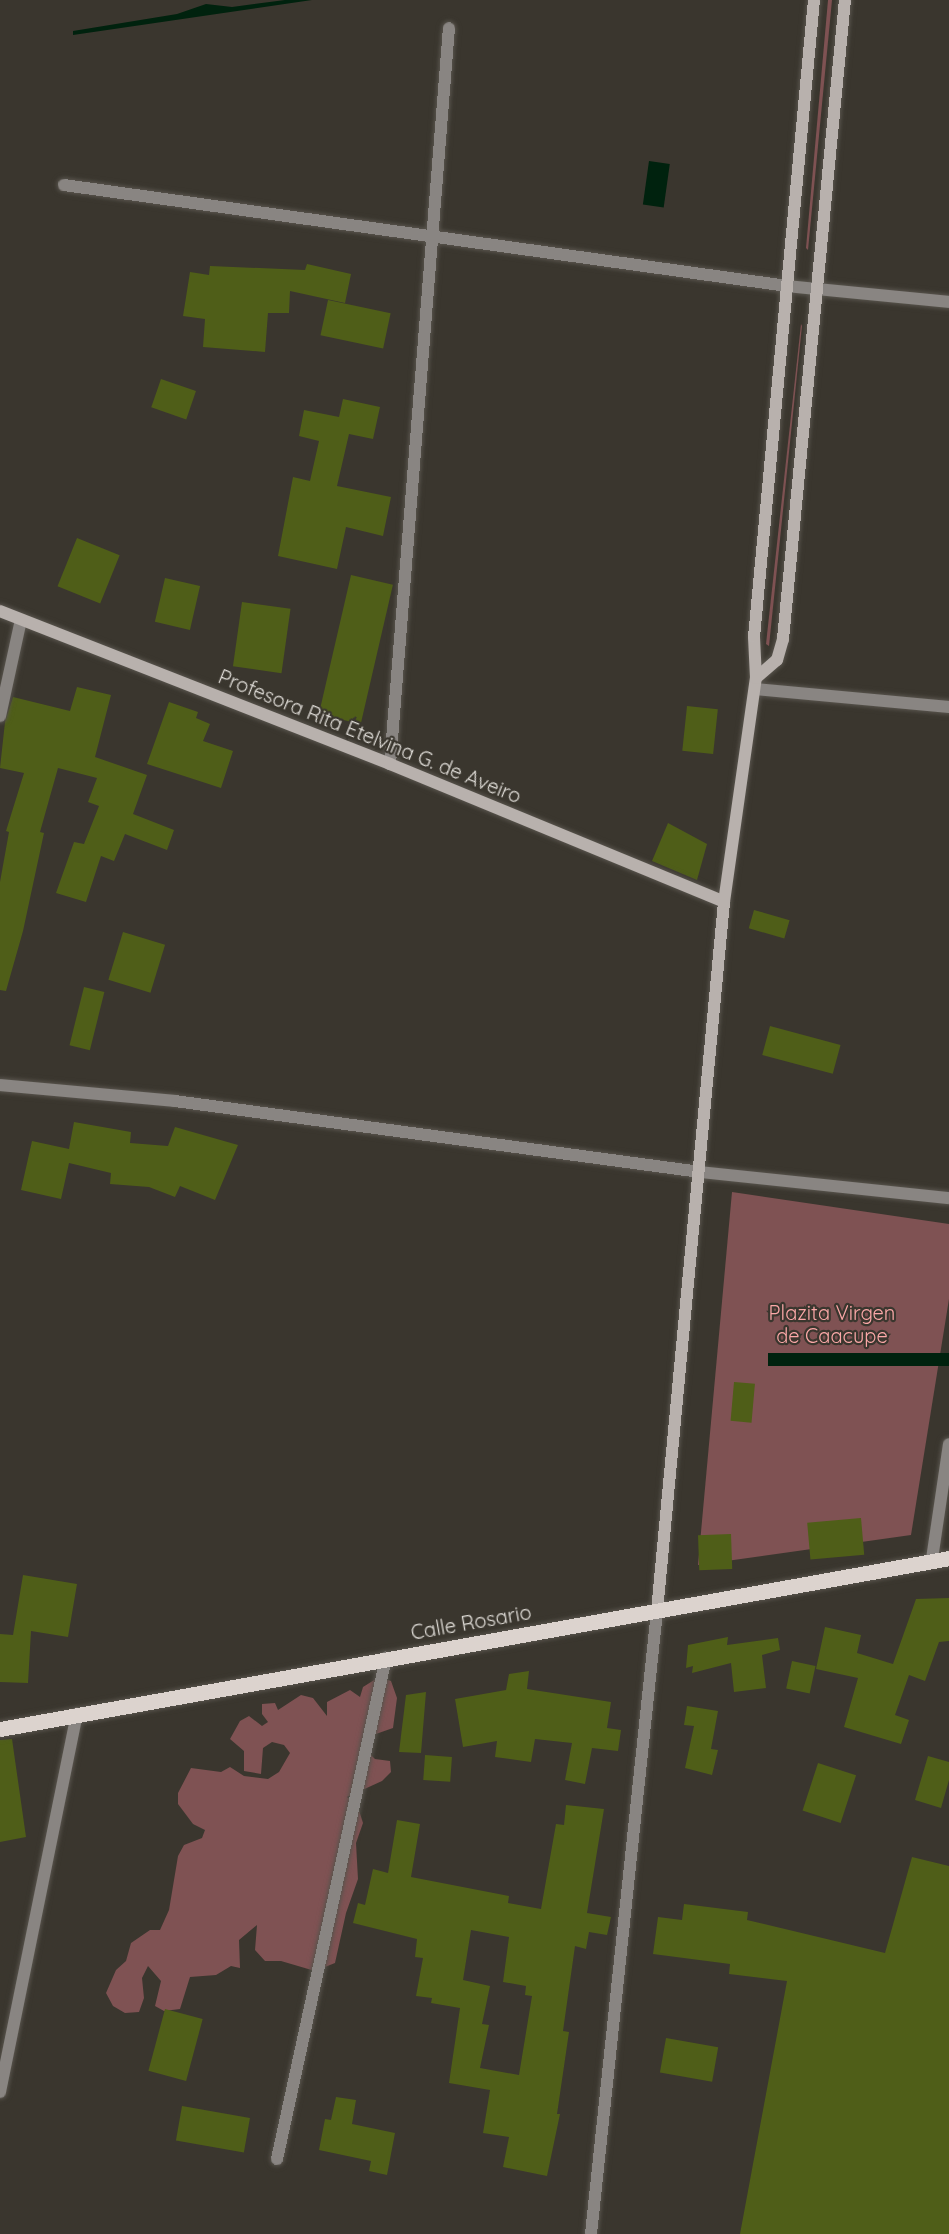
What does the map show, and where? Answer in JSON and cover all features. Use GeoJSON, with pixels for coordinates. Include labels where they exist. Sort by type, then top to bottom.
{"type":"FeatureCollection","features":[{"type":"Feature","properties":{"kind":"main road","name":"Calle Rosario"},"geometry":{"type":"LineString","coordinates":[[0,1729],[657,1611],[932,1559],[949,1558]]}},
{"type":"Feature","properties":{"kind":"street"},"geometry":{"type":"LineString","coordinates":[[591,2234],[657,1611],[724,902],[756,683],[754,637],[814,0]]}},
{"type":"Feature","properties":{"kind":"street"},"geometry":{"type":"LineString","coordinates":[[756,683],[777,660],[783,639],[845,0]]}},
{"type":"Feature","properties":{"kind":"street"},"geometry":{"type":"LineString","coordinates":[[390,764],[449,28]]}},
{"type":"Feature","properties":{"kind":"street"},"geometry":{"type":"LineString","coordinates":[[64,185],[787,286],[949,302]]}},
{"type":"Feature","properties":{"kind":"street","name":"Profesora Rita Etelvina G. de Aveiro"},"geometry":{"type":"LineString","coordinates":[[0,611],[390,764],[724,902]]}},
{"type":"Feature","properties":{"kind":"street"},"geometry":{"type":"LineString","coordinates":[[0,716],[21,620]]}},
{"type":"Feature","properties":{"kind":"street"},"geometry":{"type":"LineString","coordinates":[[756,683],[949,707]]}},
{"type":"Feature","properties":{"kind":"street"},"geometry":{"type":"LineString","coordinates":[[0,1085],[175,1101],[700,1172],[949,1198]]}},
{"type":"Feature","properties":{"kind":"street"},"geometry":{"type":"LineString","coordinates":[[932,1559],[949,1444]]}},
{"type":"Feature","properties":{"kind":"street"},"geometry":{"type":"LineString","coordinates":[[277,2159],[386,1658]]}},
{"type":"Feature","properties":{"kind":"street"},"geometry":{"type":"LineString","coordinates":[[0,2092],[76,1714]]}},
{"type":"Feature","properties":{"kind":"green space"},"geometry":{"type":"Polygon","coordinates":[[[828,0],[832,0],[808,250],[806,248],[828,0]]]}},
{"type":"Feature","properties":{"kind":"green space"},"geometry":{"type":"Polygon","coordinates":[[[801,324],[802,326],[769,646],[766,644],[801,324]]]}},
{"type":"Feature","properties":{"kind":"green space","name":"Plazita Virgen de Caacupe"},"geometry":{"type":"Polygon","coordinates":[[[732,1192],[949,1224],[949,1299],[911,1535],[698,1565],[732,1192]]]}},
{"type":"Feature","properties":{"kind":"green space"},"geometry":{"type":"Polygon","coordinates":[[[379,1677],[391,1681],[397,1698],[393,1728],[373,1735],[368,1752],[375,1759],[390,1761],[391,1772],[382,1781],[347,1797],[357,1804],[363,1823],[356,1843],[358,1879],[346,1913],[335,1963],[315,1971],[281,1961],[265,1961],[255,1950],[257,1925],[239,1940],[240,1968],[231,1966],[216,1975],[190,1977],[180,2009],[164,2011],[155,2006],[161,1981],[148,1966],[142,1978],[144,1998],[139,2012],[125,2013],[113,2006],[106,1993],[116,1970],[126,1961],[131,1943],[150,1930],[160,1930],[169,1910],[178,1856],[184,1845],[202,1838],[205,1830],[193,1824],[178,1804],[178,1793],[191,1768],[221,1772],[230,1767],[244,1776],[268,1779],[279,1772],[290,1753],[284,1745],[272,1742],[263,1748],[261,1774],[244,1771],[244,1751],[230,1739],[240,1721],[249,1716],[262,1726],[268,1722],[262,1714],[262,1704],[275,1703],[278,1710],[301,1695],[313,1698],[327,1716],[327,1702],[350,1690],[360,1697],[363,1687],[379,1677]]]}},
{"type":"Feature","properties":{"kind":"shaded area"},"geometry":{"type":"Polygon","coordinates":[[[285,0],[312,0],[73,35],[73,31],[177,14],[206,4],[232,7],[285,0]]]}},
{"type":"Feature","properties":{"kind":"shaded area"},"geometry":{"type":"Polygon","coordinates":[[[649,161],[670,164],[664,207],[643,205],[649,161]]]}},
{"type":"Feature","properties":{"kind":"shaded area"},"geometry":{"type":"Polygon","coordinates":[[[768,1353],[949,1353],[949,1366],[768,1366],[768,1353]]]}},
{"type":"Feature","properties":{"kind":"building"},"geometry":{"type":"Polygon","coordinates":[[[307,264],[351,274],[345,303],[290,291],[289,313],[268,313],[265,352],[203,347],[205,319],[183,316],[190,272],[209,275],[210,266],[305,270],[307,264]]]}},
{"type":"Feature","properties":{"kind":"building"},"geometry":{"type":"Polygon","coordinates":[[[328,300],[391,313],[383,349],[321,335],[328,300]]]}},
{"type":"Feature","properties":{"kind":"building"},"geometry":{"type":"Polygon","coordinates":[[[161,379],[196,391],[186,419],[151,407],[161,379]]]}},
{"type":"Feature","properties":{"kind":"building"},"geometry":{"type":"Polygon","coordinates":[[[343,399],[380,407],[373,439],[349,434],[337,486],[391,497],[383,536],[346,527],[337,569],[278,556],[293,477],[310,481],[319,441],[299,436],[304,410],[339,417],[343,399]]]}},
{"type":"Feature","properties":{"kind":"building"},"geometry":{"type":"Polygon","coordinates":[[[77,538],[120,555],[100,603],[58,586],[77,538]]]}},
{"type":"Feature","properties":{"kind":"building"},"geometry":{"type":"Polygon","coordinates":[[[351,575],[393,585],[361,724],[319,714],[351,575]]]}},
{"type":"Feature","properties":{"kind":"building"},"geometry":{"type":"Polygon","coordinates":[[[165,578],[200,586],[190,630],[155,622],[165,578]]]}},
{"type":"Feature","properties":{"kind":"building"},"geometry":{"type":"Polygon","coordinates":[[[242,602],[291,609],[281,673],[233,666],[242,602]]]}},
{"type":"Feature","properties":{"kind":"building"},"geometry":{"type":"Polygon","coordinates":[[[77,687],[111,695],[95,757],[147,775],[133,814],[174,830],[167,850],[125,834],[114,861],[101,856],[86,902],[56,893],[74,842],[84,844],[99,806],[88,802],[97,778],[58,768],[40,832],[44,833],[23,931],[6,991],[0,990],[0,882],[9,832],[6,831],[24,773],[0,768],[5,722],[13,697],[70,711],[77,687]]]}},
{"type":"Feature","properties":{"kind":"building"},"geometry":{"type":"Polygon","coordinates":[[[169,702],[198,712],[196,718],[210,724],[203,741],[233,751],[221,788],[147,764],[169,702]]]}},
{"type":"Feature","properties":{"kind":"building"},"geometry":{"type":"Polygon","coordinates":[[[687,706],[718,709],[713,754],[682,751],[687,706]]]}},
{"type":"Feature","properties":{"kind":"building"},"geometry":{"type":"Polygon","coordinates":[[[668,823],[707,844],[697,880],[652,861],[668,823]]]}},
{"type":"Feature","properties":{"kind":"building"},"geometry":{"type":"Polygon","coordinates":[[[754,910],[790,920],[784,938],[749,928],[754,910]]]}},
{"type":"Feature","properties":{"kind":"building"},"geometry":{"type":"Polygon","coordinates":[[[123,932],[165,945],[150,993],[108,980],[123,932]]]}},
{"type":"Feature","properties":{"kind":"building"},"geometry":{"type":"Polygon","coordinates":[[[84,987],[104,992],[90,1050],[69,1045],[84,987]]]}},
{"type":"Feature","properties":{"kind":"building"},"geometry":{"type":"Polygon","coordinates":[[[770,1026],[841,1045],[833,1074],[762,1055],[770,1026]]]}},
{"type":"Feature","properties":{"kind":"building"},"geometry":{"type":"Polygon","coordinates":[[[74,1122],[131,1132],[130,1143],[168,1146],[175,1127],[238,1145],[215,1200],[180,1186],[175,1197],[149,1187],[110,1184],[111,1173],[69,1163],[61,1199],[21,1190],[32,1141],[69,1149],[74,1122]]]}},
{"type":"Feature","properties":{"kind":"building"},"geometry":{"type":"Polygon","coordinates":[[[734,1382],[755,1384],[752,1423],[731,1421],[734,1382]]]}},
{"type":"Feature","properties":{"kind":"building"},"geometry":{"type":"Polygon","coordinates":[[[861,1518],[864,1555],[810,1560],[807,1523],[861,1518]]]}},
{"type":"Feature","properties":{"kind":"building"},"geometry":{"type":"Polygon","coordinates":[[[731,1534],[732,1569],[699,1570],[698,1535],[731,1534]]]}},
{"type":"Feature","properties":{"kind":"building"},"geometry":{"type":"Polygon","coordinates":[[[23,1575],[77,1584],[68,1637],[31,1631],[28,1683],[0,1682],[0,1634],[13,1635],[23,1575]]]}},
{"type":"Feature","properties":{"kind":"building"},"geometry":{"type":"Polygon","coordinates":[[[949,1598],[949,1641],[939,1642],[925,1681],[909,1675],[895,1715],[909,1720],[901,1744],[844,1727],[858,1678],[816,1669],[825,1627],[861,1635],[857,1653],[893,1664],[916,1599],[949,1598]]]}},
{"type":"Feature","properties":{"kind":"building"},"geometry":{"type":"Polygon","coordinates":[[[728,1637],[727,1645],[778,1638],[780,1650],[762,1655],[766,1688],[734,1692],[731,1663],[692,1673],[693,1666],[686,1668],[688,1645],[728,1637]]]}},
{"type":"Feature","properties":{"kind":"building"},"geometry":{"type":"Polygon","coordinates":[[[792,1661],[815,1666],[810,1693],[786,1688],[792,1661]]]}},
{"type":"Feature","properties":{"kind":"building"},"geometry":{"type":"Polygon","coordinates":[[[529,1671],[527,1689],[611,1702],[607,1728],[621,1730],[618,1751],[592,1748],[585,1784],[565,1780],[572,1743],[535,1739],[531,1762],[495,1757],[497,1741],[463,1747],[455,1699],[506,1690],[509,1674],[529,1671]]]}},
{"type":"Feature","properties":{"kind":"building"},"geometry":{"type":"Polygon","coordinates":[[[426,1692],[421,1753],[399,1752],[406,1695],[426,1692]]]}},
{"type":"Feature","properties":{"kind":"building"},"geometry":{"type":"Polygon","coordinates":[[[687,1706],[718,1711],[711,1749],[718,1750],[712,1775],[685,1768],[694,1726],[684,1725],[687,1706]]]}},
{"type":"Feature","properties":{"kind":"building"},"geometry":{"type":"Polygon","coordinates":[[[12,1739],[26,1837],[0,1842],[0,1740],[12,1739]]]}},
{"type":"Feature","properties":{"kind":"building"},"geometry":{"type":"Polygon","coordinates":[[[425,1755],[452,1757],[450,1782],[423,1780],[425,1755]]]}},
{"type":"Feature","properties":{"kind":"building"},"geometry":{"type":"Polygon","coordinates":[[[928,1756],[949,1762],[949,1780],[941,1808],[915,1800],[928,1756]]]}},
{"type":"Feature","properties":{"kind":"building"},"geometry":{"type":"Polygon","coordinates":[[[818,1763],[856,1775],[841,1823],[803,1811],[818,1763]]]}},
{"type":"Feature","properties":{"kind":"building"},"geometry":{"type":"Polygon","coordinates":[[[566,1805],[604,1809],[587,1913],[611,1917],[607,1935],[589,1932],[586,1949],[575,1946],[563,2031],[569,2032],[557,2114],[560,2114],[547,2176],[503,2167],[509,2137],[483,2133],[490,2090],[449,2083],[460,2008],[431,2003],[432,1998],[416,1996],[423,1958],[415,1957],[417,1939],[353,1923],[358,1903],[365,1905],[373,1869],[388,1873],[397,1820],[420,1824],[411,1877],[509,1896],[508,1903],[541,1909],[556,1824],[564,1825],[566,1805]],[[471,1930],[463,1980],[490,1986],[482,2024],[489,2025],[480,2068],[519,2075],[532,1996],[525,1995],[526,1986],[503,1982],[509,1937],[471,1930]]]}},
{"type":"Feature","properties":{"kind":"building"},"geometry":{"type":"Polygon","coordinates":[[[912,1857],[949,1866],[949,2234],[740,2234],[787,1981],[729,1974],[730,1964],[653,1954],[658,1917],[682,1920],[684,1904],[748,1912],[747,1920],[885,1953],[912,1857]]]}},
{"type":"Feature","properties":{"kind":"building"},"geometry":{"type":"Polygon","coordinates":[[[165,2009],[203,2019],[186,2081],[148,2071],[165,2009]]]}},
{"type":"Feature","properties":{"kind":"building"},"geometry":{"type":"Polygon","coordinates":[[[666,2038],[718,2047],[712,2082],[660,2072],[666,2038]]]}},
{"type":"Feature","properties":{"kind":"building"},"geometry":{"type":"Polygon","coordinates":[[[336,2097],[356,2100],[352,2124],[395,2133],[387,2175],[369,2171],[371,2161],[319,2150],[325,2119],[331,2120],[336,2097]]]}},
{"type":"Feature","properties":{"kind":"building"},"geometry":{"type":"Polygon","coordinates":[[[182,2106],[250,2118],[244,2152],[176,2140],[182,2106]]]}}]}
